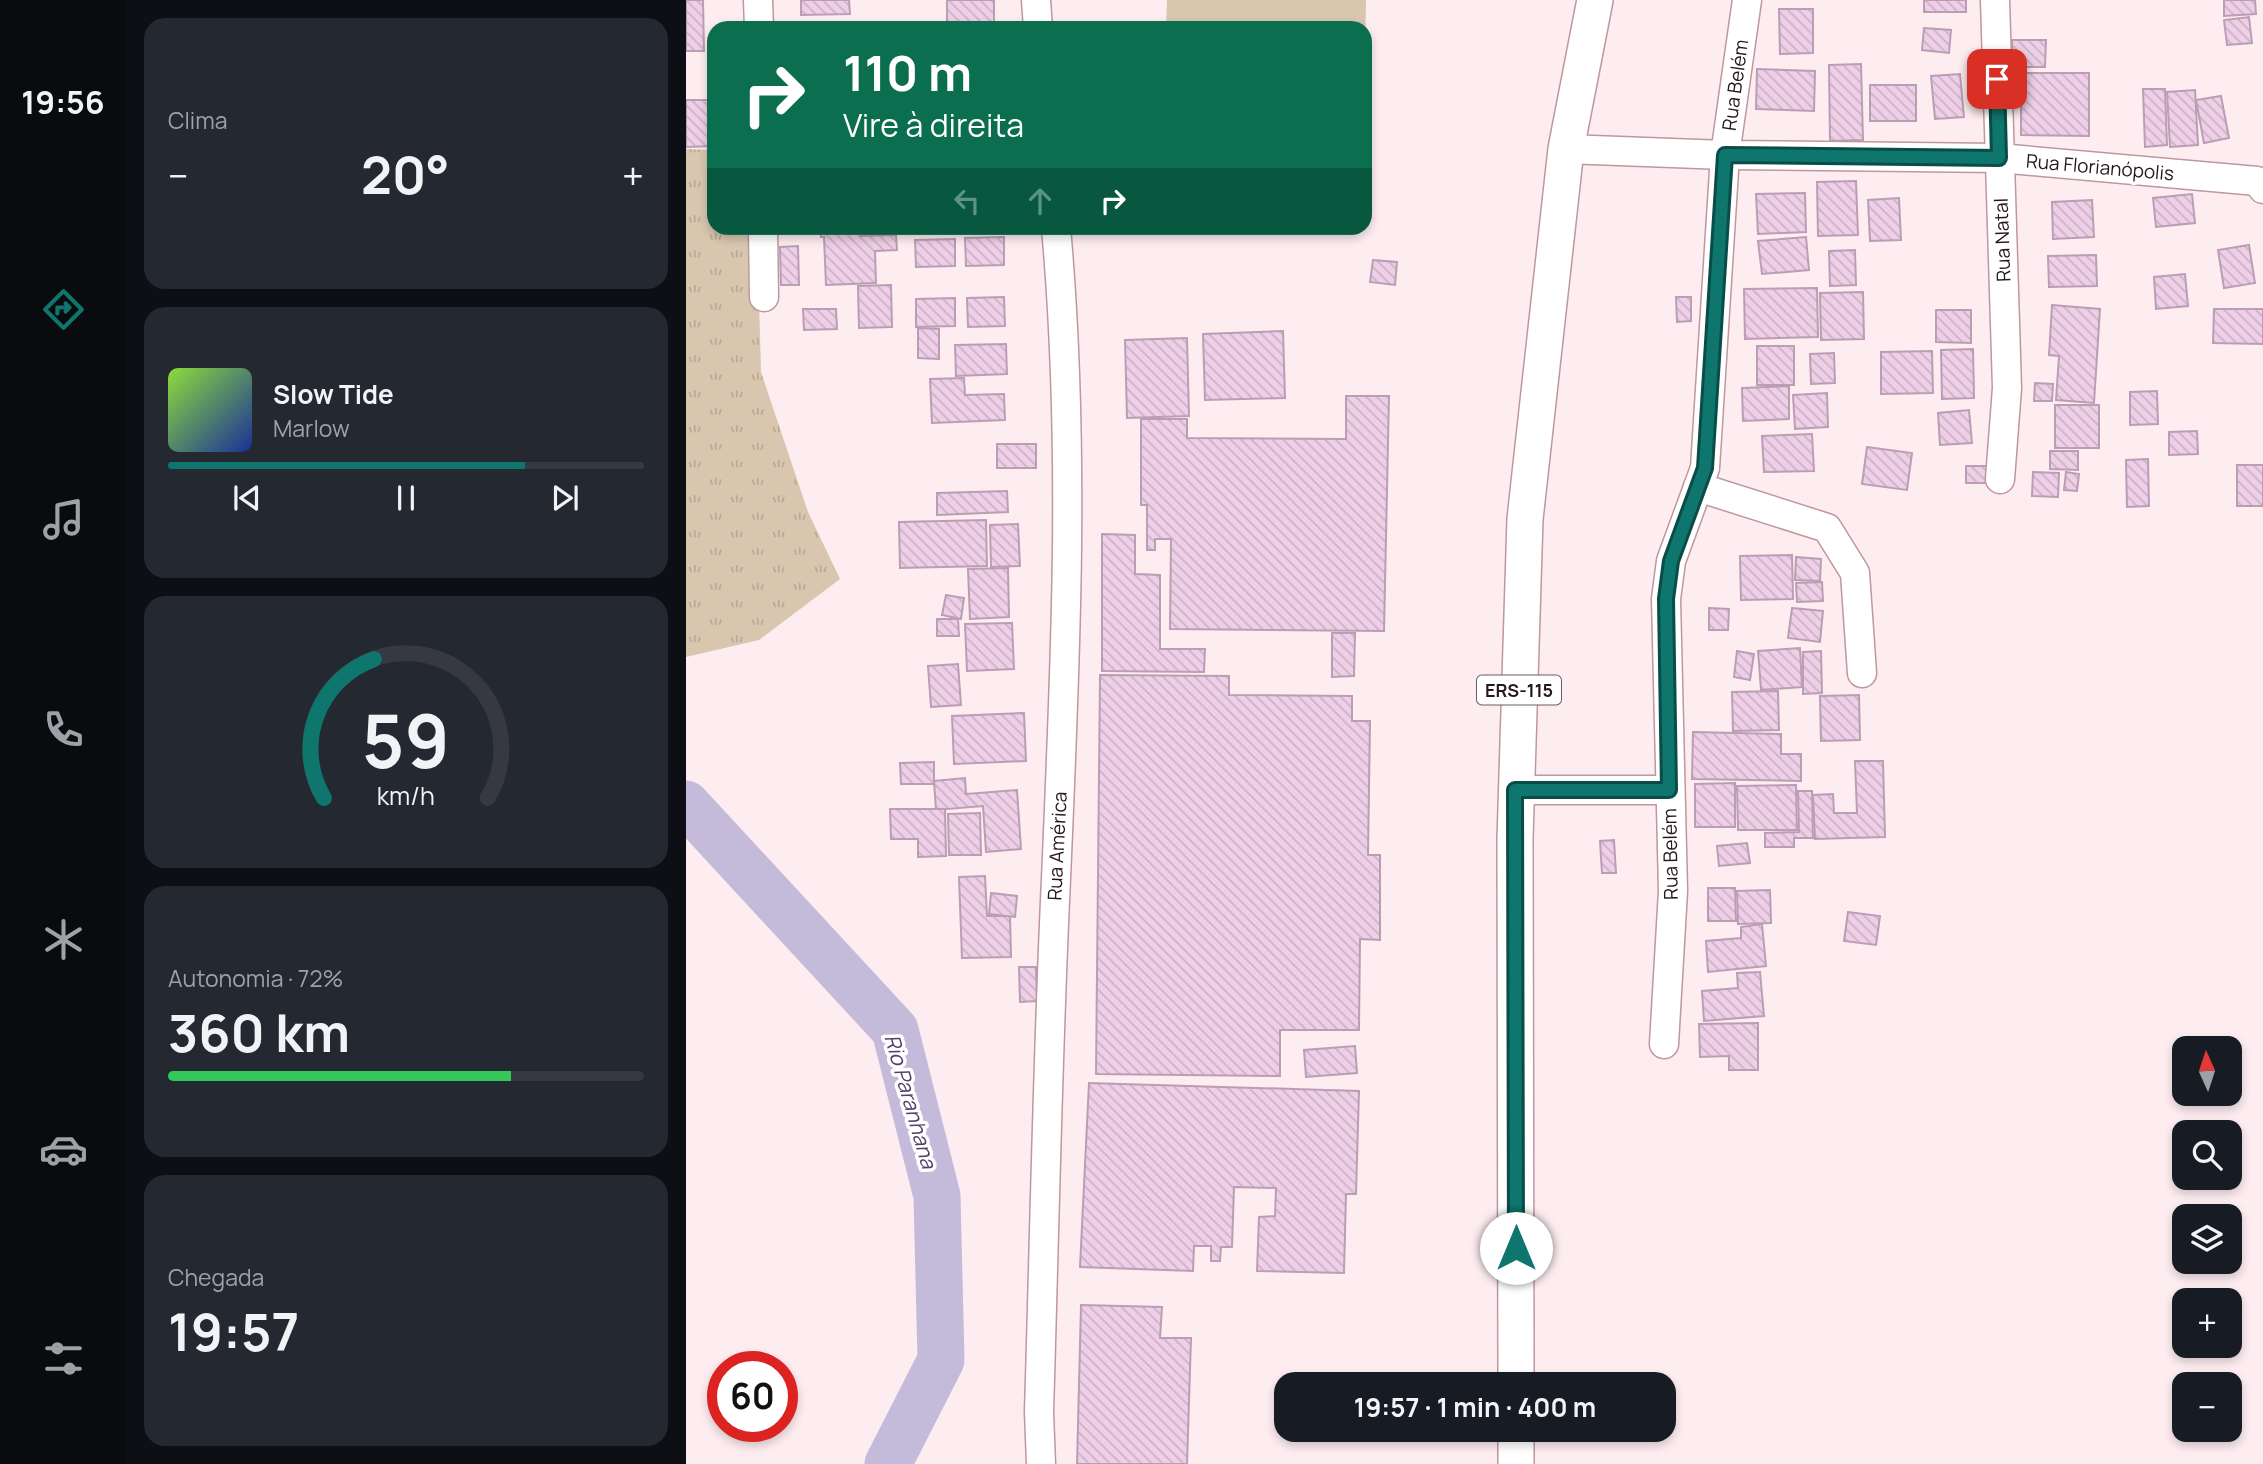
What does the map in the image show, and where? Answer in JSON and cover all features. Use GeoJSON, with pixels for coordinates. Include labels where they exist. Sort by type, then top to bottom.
{"type":"FeatureCollection","features":[{"type":"Feature","properties":{"kind":"main road","name":"ERS-115"},"geometry":{"type":"LineString","coordinates":[[1516,1372],[1515,790],[1525,519],[1566,149],[1595,0]]}},
{"type":"Feature","properties":{"kind":"main road"},"geometry":{"type":"LineString","coordinates":[[1516,1442],[1516,1464]]}},
{"type":"Feature","properties":{"kind":"street"},"geometry":{"type":"LineString","coordinates":[[758,0],[759,21]]}},
{"type":"Feature","properties":{"kind":"street"},"geometry":{"type":"LineString","coordinates":[[1036,0],[1038,21]]}},
{"type":"Feature","properties":{"kind":"street","name":"Rua Belém"},"geometry":{"type":"LineString","coordinates":[[1664,1044],[1673,891],[1666,599],[1671,561],[1705,468],[1725,155],[1747,0]]}},
{"type":"Feature","properties":{"kind":"street","name":"Rua Natal"},"geometry":{"type":"LineString","coordinates":[[1995,0],[2007,388],[2000,480]]}},
{"type":"Feature","properties":{"kind":"street","name":"Rua Florianópolis"},"geometry":{"type":"LineString","coordinates":[[1566,149],[1725,155],[1999,158],[2260,185]]}},
{"type":"Feature","properties":{"kind":"street"},"geometry":{"type":"LineString","coordinates":[[763,235],[764,297]]}},
{"type":"Feature","properties":{"kind":"street","name":"Rua América"},"geometry":{"type":"LineString","coordinates":[[1041,1464],[1039,1412],[1049,1045],[1067,621],[1068,433],[1065,322],[1057,235]]}},
{"type":"Feature","properties":{"kind":"street"},"geometry":{"type":"LineString","coordinates":[[1698,487],[1827,528],[1854,573],[1862,673]]}},
{"type":"Feature","properties":{"kind":"street"},"geometry":{"type":"LineString","coordinates":[[1515,790],[1669,790]]}},
{"type":"Feature","properties":{"kind":"green space"},"geometry":{"type":"Polygon","coordinates":[[[1167,0],[1366,0],[1366,21],[1166,21],[1167,0]]]}},
{"type":"Feature","properties":{"kind":"green space"},"geometry":{"type":"Polygon","coordinates":[[[686,149],[707,150],[707,235],[757,235],[761,372],[808,512],[840,579],[759,640],[686,657],[686,149]]]}},
{"type":"Feature","properties":{"kind":"building"},"geometry":{"type":"Polygon","coordinates":[[[686,0],[703,0],[704,51],[686,51],[686,0]]]}},
{"type":"Feature","properties":{"kind":"building"},"geometry":{"type":"Polygon","coordinates":[[[801,0],[849,0],[850,14],[801,15],[801,0]]]}},
{"type":"Feature","properties":{"kind":"building"},"geometry":{"type":"Polygon","coordinates":[[[947,0],[994,0],[994,21],[947,21],[947,0]]]}},
{"type":"Feature","properties":{"kind":"building"},"geometry":{"type":"Polygon","coordinates":[[[1924,0],[1966,0],[1966,12],[1924,12],[1924,0]]]}},
{"type":"Feature","properties":{"kind":"building"},"geometry":{"type":"Polygon","coordinates":[[[2224,0],[2255,0],[2256,14],[2224,16],[2224,0]]]}},
{"type":"Feature","properties":{"kind":"building"},"geometry":{"type":"Polygon","coordinates":[[[1779,9],[1813,9],[1813,53],[1780,54],[1779,9]]]}},
{"type":"Feature","properties":{"kind":"building"},"geometry":{"type":"Polygon","coordinates":[[[2249,17],[2252,43],[2227,45],[2224,20],[2249,17]]]}},
{"type":"Feature","properties":{"kind":"building"},"geometry":{"type":"Polygon","coordinates":[[[1924,28],[1951,30],[1949,53],[1922,50],[1924,28]]]}},
{"type":"Feature","properties":{"kind":"building"},"geometry":{"type":"Polygon","coordinates":[[[2012,40],[2046,40],[2045,67],[2012,67],[2012,40]]]}},
{"type":"Feature","properties":{"kind":"building"},"geometry":{"type":"Polygon","coordinates":[[[1861,64],[1863,140],[1830,141],[1829,65],[1861,64]]]}},
{"type":"Feature","properties":{"kind":"building"},"geometry":{"type":"Polygon","coordinates":[[[1757,69],[1815,71],[1814,111],[1756,109],[1757,69]]]}},
{"type":"Feature","properties":{"kind":"building"},"geometry":{"type":"Polygon","coordinates":[[[2021,73],[2089,73],[2089,136],[2021,135],[2021,73]]]}},
{"type":"Feature","properties":{"kind":"building"},"geometry":{"type":"Polygon","coordinates":[[[1960,74],[1964,117],[1935,119],[1931,76],[1960,74]]]}},
{"type":"Feature","properties":{"kind":"building"},"geometry":{"type":"Polygon","coordinates":[[[1870,85],[1916,85],[1916,121],[1870,121],[1870,85]]]}},
{"type":"Feature","properties":{"kind":"building"},"geometry":{"type":"Polygon","coordinates":[[[2143,89],[2165,89],[2167,145],[2145,147],[2143,89]]]}},
{"type":"Feature","properties":{"kind":"building"},"geometry":{"type":"Polygon","coordinates":[[[2195,90],[2198,145],[2170,147],[2167,92],[2195,90]]]}},
{"type":"Feature","properties":{"kind":"building"},"geometry":{"type":"Polygon","coordinates":[[[2221,96],[2229,138],[2204,143],[2196,100],[2221,96]]]}},
{"type":"Feature","properties":{"kind":"building"},"geometry":{"type":"Polygon","coordinates":[[[686,100],[707,100],[707,146],[686,147],[686,100]]]}},
{"type":"Feature","properties":{"kind":"building"},"geometry":{"type":"Polygon","coordinates":[[[1856,181],[1858,235],[1818,236],[1817,182],[1856,181]]]}},
{"type":"Feature","properties":{"kind":"building"},"geometry":{"type":"Polygon","coordinates":[[[1805,193],[1806,232],[1758,234],[1756,194],[1805,193]]]}},
{"type":"Feature","properties":{"kind":"building"},"geometry":{"type":"Polygon","coordinates":[[[2192,194],[2195,223],[2156,227],[2153,198],[2192,194]]]}},
{"type":"Feature","properties":{"kind":"building"},"geometry":{"type":"Polygon","coordinates":[[[1899,198],[1901,240],[1870,241],[1868,200],[1899,198]]]}},
{"type":"Feature","properties":{"kind":"building"},"geometry":{"type":"Polygon","coordinates":[[[2092,200],[2094,237],[2053,239],[2052,202],[2092,200]]]}},
{"type":"Feature","properties":{"kind":"building"},"geometry":{"type":"Polygon","coordinates":[[[896,235],[897,250],[875,251],[876,283],[826,285],[824,237],[821,237],[896,235]]]}},
{"type":"Feature","properties":{"kind":"building"},"geometry":{"type":"Polygon","coordinates":[[[1004,237],[1004,265],[966,266],[965,238],[1004,237]]]}},
{"type":"Feature","properties":{"kind":"building"},"geometry":{"type":"Polygon","coordinates":[[[1806,237],[1809,270],[1762,274],[1758,241],[1806,237]]]}},
{"type":"Feature","properties":{"kind":"building"},"geometry":{"type":"Polygon","coordinates":[[[955,239],[955,266],[916,267],[915,240],[955,239]]]}},
{"type":"Feature","properties":{"kind":"building"},"geometry":{"type":"Polygon","coordinates":[[[2249,245],[2255,283],[2224,288],[2218,250],[2249,245]]]}},
{"type":"Feature","properties":{"kind":"building"},"geometry":{"type":"Polygon","coordinates":[[[798,246],[799,285],[781,285],[780,247],[798,246]]]}},
{"type":"Feature","properties":{"kind":"building"},"geometry":{"type":"Polygon","coordinates":[[[1855,250],[1856,285],[1830,286],[1829,251],[1855,250]]]}},
{"type":"Feature","properties":{"kind":"building"},"geometry":{"type":"Polygon","coordinates":[[[2096,255],[2097,286],[2049,287],[2048,256],[2096,255]]]}},
{"type":"Feature","properties":{"kind":"building"},"geometry":{"type":"Polygon","coordinates":[[[1373,260],[1397,262],[1395,285],[1370,282],[1373,260]]]}},
{"type":"Feature","properties":{"kind":"building"},"geometry":{"type":"Polygon","coordinates":[[[2185,274],[2188,306],[2156,309],[2154,277],[2185,274]]]}},
{"type":"Feature","properties":{"kind":"building"},"geometry":{"type":"Polygon","coordinates":[[[891,285],[892,327],[859,328],[858,286],[891,285]]]}},
{"type":"Feature","properties":{"kind":"building"},"geometry":{"type":"Polygon","coordinates":[[[1817,288],[1818,337],[1745,339],[1744,289],[1817,288]]]}},
{"type":"Feature","properties":{"kind":"building"},"geometry":{"type":"Polygon","coordinates":[[[1863,292],[1864,339],[1821,340],[1820,293],[1863,292]]]}},
{"type":"Feature","properties":{"kind":"building"},"geometry":{"type":"Polygon","coordinates":[[[1004,297],[1005,326],[968,327],[967,298],[1004,297]]]}},
{"type":"Feature","properties":{"kind":"building"},"geometry":{"type":"Polygon","coordinates":[[[1676,297],[1691,297],[1691,321],[1677,322],[1676,297]]]}},
{"type":"Feature","properties":{"kind":"building"},"geometry":{"type":"Polygon","coordinates":[[[955,298],[955,326],[916,327],[916,299],[955,298]]]}},
{"type":"Feature","properties":{"kind":"building"},"geometry":{"type":"Polygon","coordinates":[[[2052,305],[2100,309],[2094,403],[2056,400],[2059,356],[2049,355],[2052,305]]]}},
{"type":"Feature","properties":{"kind":"building"},"geometry":{"type":"Polygon","coordinates":[[[803,309],[836,309],[837,329],[804,330],[803,309]]]}},
{"type":"Feature","properties":{"kind":"building"},"geometry":{"type":"Polygon","coordinates":[[[2214,309],[2263,309],[2263,344],[2213,343],[2214,309]]]}},
{"type":"Feature","properties":{"kind":"building"},"geometry":{"type":"Polygon","coordinates":[[[1936,310],[1971,310],[1971,343],[1936,342],[1936,310]]]}},
{"type":"Feature","properties":{"kind":"building"},"geometry":{"type":"Polygon","coordinates":[[[918,328],[939,329],[939,359],[918,358],[918,328]]]}},
{"type":"Feature","properties":{"kind":"building"},"geometry":{"type":"Polygon","coordinates":[[[1283,331],[1285,398],[1205,400],[1203,334],[1283,331]]]}},
{"type":"Feature","properties":{"kind":"building"},"geometry":{"type":"Polygon","coordinates":[[[1187,338],[1189,416],[1127,418],[1125,340],[1187,338]]]}},
{"type":"Feature","properties":{"kind":"building"},"geometry":{"type":"Polygon","coordinates":[[[1006,344],[1007,374],[956,376],[955,345],[1006,344]]]}},
{"type":"Feature","properties":{"kind":"building"},"geometry":{"type":"Polygon","coordinates":[[[1757,346],[1794,346],[1794,385],[1757,385],[1757,346]]]}},
{"type":"Feature","properties":{"kind":"building"},"geometry":{"type":"Polygon","coordinates":[[[1973,349],[1974,398],[1942,399],[1941,350],[1973,349]]]}},
{"type":"Feature","properties":{"kind":"building"},"geometry":{"type":"Polygon","coordinates":[[[1932,351],[1933,393],[1881,394],[1881,352],[1932,351]]]}},
{"type":"Feature","properties":{"kind":"building"},"geometry":{"type":"Polygon","coordinates":[[[1834,353],[1835,383],[1811,384],[1810,354],[1834,353]]]}},
{"type":"Feature","properties":{"kind":"building"},"geometry":{"type":"Polygon","coordinates":[[[964,378],[965,395],[1004,394],[1005,420],[932,423],[930,379],[964,378]]]}},
{"type":"Feature","properties":{"kind":"building"},"geometry":{"type":"Polygon","coordinates":[[[2035,383],[2053,384],[2052,401],[2034,401],[2035,383]]]}},
{"type":"Feature","properties":{"kind":"building"},"geometry":{"type":"Polygon","coordinates":[[[1789,386],[1789,419],[1743,421],[1742,388],[1789,386]]]}},
{"type":"Feature","properties":{"kind":"building"},"geometry":{"type":"Polygon","coordinates":[[[2157,391],[2158,424],[2130,425],[2130,392],[2157,391]]]}},
{"type":"Feature","properties":{"kind":"building"},"geometry":{"type":"Polygon","coordinates":[[[1827,393],[1828,427],[1795,429],[1793,395],[1827,393]]]}},
{"type":"Feature","properties":{"kind":"building"},"geometry":{"type":"Polygon","coordinates":[[[1346,396],[1389,396],[1384,631],[1170,629],[1171,539],[1155,539],[1155,550],[1147,550],[1147,505],[1141,505],[1141,419],[1187,419],[1187,438],[1346,439],[1346,396]]]}},
{"type":"Feature","properties":{"kind":"building"},"geometry":{"type":"Polygon","coordinates":[[[2055,405],[2099,405],[2099,448],[2055,448],[2055,405]]]}},
{"type":"Feature","properties":{"kind":"building"},"geometry":{"type":"Polygon","coordinates":[[[1969,410],[1972,443],[1940,445],[1938,413],[1969,410]]]}},
{"type":"Feature","properties":{"kind":"building"},"geometry":{"type":"Polygon","coordinates":[[[2197,431],[2198,454],[2169,455],[2169,432],[2197,431]]]}},
{"type":"Feature","properties":{"kind":"building"},"geometry":{"type":"Polygon","coordinates":[[[1812,434],[1814,471],[1764,472],[1762,436],[1812,434]]]}},
{"type":"Feature","properties":{"kind":"building"},"geometry":{"type":"Polygon","coordinates":[[[997,444],[1036,444],[1036,468],[997,468],[997,444]]]}},
{"type":"Feature","properties":{"kind":"building"},"geometry":{"type":"Polygon","coordinates":[[[1867,447],[1912,453],[1907,490],[1862,484],[1867,447]]]}},
{"type":"Feature","properties":{"kind":"building"},"geometry":{"type":"Polygon","coordinates":[[[2050,451],[2078,451],[2078,470],[2050,469],[2050,451]]]}},
{"type":"Feature","properties":{"kind":"building"},"geometry":{"type":"Polygon","coordinates":[[[2148,459],[2149,506],[2127,507],[2126,460],[2148,459]]]}},
{"type":"Feature","properties":{"kind":"building"},"geometry":{"type":"Polygon","coordinates":[[[2237,465],[2263,465],[2263,506],[2237,506],[2237,465]]]}},
{"type":"Feature","properties":{"kind":"building"},"geometry":{"type":"Polygon","coordinates":[[[1966,466],[1990,466],[1991,483],[1966,483],[1966,466]]]}},
{"type":"Feature","properties":{"kind":"building"},"geometry":{"type":"Polygon","coordinates":[[[2033,472],[2059,473],[2058,497],[2032,496],[2033,472]]]}},
{"type":"Feature","properties":{"kind":"building"},"geometry":{"type":"Polygon","coordinates":[[[2066,472],[2079,474],[2077,491],[2064,490],[2066,472]]]}},
{"type":"Feature","properties":{"kind":"building"},"geometry":{"type":"Polygon","coordinates":[[[1007,491],[1008,512],[937,515],[937,493],[1007,491]]]}},
{"type":"Feature","properties":{"kind":"building"},"geometry":{"type":"Polygon","coordinates":[[[986,520],[987,566],[900,568],[899,522],[986,520]]]}},
{"type":"Feature","properties":{"kind":"building"},"geometry":{"type":"Polygon","coordinates":[[[1018,524],[1020,566],[991,567],[990,525],[1018,524]]]}},
{"type":"Feature","properties":{"kind":"building"},"geometry":{"type":"Polygon","coordinates":[[[1102,534],[1135,535],[1135,574],[1160,575],[1160,649],[1205,649],[1204,672],[1102,671],[1102,534]]]}},
{"type":"Feature","properties":{"kind":"building"},"geometry":{"type":"Polygon","coordinates":[[[1792,555],[1793,599],[1741,600],[1740,556],[1792,555]]]}},
{"type":"Feature","properties":{"kind":"building"},"geometry":{"type":"Polygon","coordinates":[[[1796,557],[1821,559],[1820,581],[1795,580],[1796,557]]]}},
{"type":"Feature","properties":{"kind":"building"},"geometry":{"type":"Polygon","coordinates":[[[1008,568],[1009,617],[970,619],[968,569],[1008,568]]]}},
{"type":"Feature","properties":{"kind":"building"},"geometry":{"type":"Polygon","coordinates":[[[1822,582],[1823,601],[1797,602],[1796,583],[1822,582]]]}},
{"type":"Feature","properties":{"kind":"building"},"geometry":{"type":"Polygon","coordinates":[[[946,595],[964,598],[961,619],[942,615],[946,595]]]}},
{"type":"Feature","properties":{"kind":"building"},"geometry":{"type":"Polygon","coordinates":[[[1709,608],[1729,609],[1728,630],[1709,630],[1709,608]]]}},
{"type":"Feature","properties":{"kind":"building"},"geometry":{"type":"Polygon","coordinates":[[[1792,608],[1823,611],[1820,642],[1788,638],[1792,608]]]}},
{"type":"Feature","properties":{"kind":"building"},"geometry":{"type":"Polygon","coordinates":[[[937,619],[958,619],[959,636],[937,636],[937,619]]]}},
{"type":"Feature","properties":{"kind":"building"},"geometry":{"type":"Polygon","coordinates":[[[1012,623],[1014,669],[967,671],[965,624],[1012,623]]]}},
{"type":"Feature","properties":{"kind":"building"},"geometry":{"type":"Polygon","coordinates":[[[1332,633],[1355,633],[1354,676],[1332,677],[1332,633]]]}},
{"type":"Feature","properties":{"kind":"building"},"geometry":{"type":"Polygon","coordinates":[[[1800,648],[1802,687],[1761,690],[1758,651],[1800,648]]]}},
{"type":"Feature","properties":{"kind":"building"},"geometry":{"type":"Polygon","coordinates":[[[1737,651],[1754,654],[1750,680],[1734,677],[1737,651]]]}},
{"type":"Feature","properties":{"kind":"building"},"geometry":{"type":"Polygon","coordinates":[[[1821,651],[1822,693],[1803,694],[1803,652],[1821,651]]]}},
{"type":"Feature","properties":{"kind":"building"},"geometry":{"type":"Polygon","coordinates":[[[958,664],[961,705],[931,707],[928,666],[958,664]]]}},
{"type":"Feature","properties":{"kind":"building"},"geometry":{"type":"Polygon","coordinates":[[[1100,675],[1229,676],[1229,695],[1352,696],[1352,721],[1370,721],[1368,855],[1380,855],[1380,940],[1360,939],[1359,1030],[1280,1030],[1280,1076],[1096,1074],[1100,675]]]}},
{"type":"Feature","properties":{"kind":"building"},"geometry":{"type":"Polygon","coordinates":[[[1778,691],[1779,730],[1733,731],[1732,692],[1778,691]]]}},
{"type":"Feature","properties":{"kind":"building"},"geometry":{"type":"Polygon","coordinates":[[[1859,695],[1860,740],[1821,741],[1820,696],[1859,695]]]}},
{"type":"Feature","properties":{"kind":"building"},"geometry":{"type":"Polygon","coordinates":[[[1024,713],[1026,761],[954,764],[952,716],[1024,713]]]}},
{"type":"Feature","properties":{"kind":"building"},"geometry":{"type":"Polygon","coordinates":[[[1693,732],[1781,734],[1781,754],[1801,754],[1801,781],[1692,779],[1693,732]]]}},
{"type":"Feature","properties":{"kind":"building"},"geometry":{"type":"Polygon","coordinates":[[[1855,761],[1883,761],[1885,837],[1815,839],[1813,795],[1833,794],[1834,813],[1857,813],[1855,761]]]}},
{"type":"Feature","properties":{"kind":"building"},"geometry":{"type":"Polygon","coordinates":[[[934,762],[934,784],[901,784],[900,763],[934,762]]]}},
{"type":"Feature","properties":{"kind":"building"},"geometry":{"type":"Polygon","coordinates":[[[965,778],[966,794],[1017,790],[1021,849],[986,852],[983,806],[936,810],[934,781],[965,778]]]}},
{"type":"Feature","properties":{"kind":"building"},"geometry":{"type":"Polygon","coordinates":[[[1735,783],[1735,827],[1695,827],[1695,784],[1735,783]]]}},
{"type":"Feature","properties":{"kind":"building"},"geometry":{"type":"Polygon","coordinates":[[[1796,785],[1797,830],[1738,830],[1737,786],[1796,785]]]}},
{"type":"Feature","properties":{"kind":"building"},"geometry":{"type":"Polygon","coordinates":[[[1798,791],[1812,791],[1813,838],[1794,838],[1794,847],[1765,847],[1765,833],[1799,832],[1798,791]]]}},
{"type":"Feature","properties":{"kind":"building"},"geometry":{"type":"Polygon","coordinates":[[[890,809],[945,809],[946,856],[918,857],[918,839],[891,839],[890,809]]]}},
{"type":"Feature","properties":{"kind":"building"},"geometry":{"type":"Polygon","coordinates":[[[980,813],[981,855],[949,855],[948,814],[980,813]]]}},
{"type":"Feature","properties":{"kind":"building"},"geometry":{"type":"Polygon","coordinates":[[[1614,840],[1616,873],[1602,873],[1600,841],[1614,840]]]}},
{"type":"Feature","properties":{"kind":"building"},"geometry":{"type":"Polygon","coordinates":[[[1747,843],[1750,863],[1719,866],[1717,846],[1747,843]]]}},
{"type":"Feature","properties":{"kind":"building"},"geometry":{"type":"Polygon","coordinates":[[[985,876],[987,916],[1010,916],[1011,957],[962,958],[959,877],[985,876]]]}},
{"type":"Feature","properties":{"kind":"building"},"geometry":{"type":"Polygon","coordinates":[[[1708,888],[1735,888],[1736,921],[1708,921],[1708,888]]]}},
{"type":"Feature","properties":{"kind":"building"},"geometry":{"type":"Polygon","coordinates":[[[1770,890],[1771,923],[1738,924],[1737,891],[1770,890]]]}},
{"type":"Feature","properties":{"kind":"building"},"geometry":{"type":"Polygon","coordinates":[[[991,893],[1017,896],[1015,917],[989,914],[991,893]]]}},
{"type":"Feature","properties":{"kind":"building"},"geometry":{"type":"Polygon","coordinates":[[[1848,912],[1880,916],[1876,945],[1844,941],[1848,912]]]}},
{"type":"Feature","properties":{"kind":"building"},"geometry":{"type":"Polygon","coordinates":[[[1762,924],[1766,966],[1708,972],[1706,941],[1741,938],[1741,927],[1762,924]]]}},
{"type":"Feature","properties":{"kind":"building"},"geometry":{"type":"Polygon","coordinates":[[[1019,967],[1036,967],[1037,1001],[1020,1002],[1019,967]]]}},
{"type":"Feature","properties":{"kind":"building"},"geometry":{"type":"Polygon","coordinates":[[[1760,972],[1764,1016],[1704,1021],[1702,991],[1738,988],[1737,973],[1760,972]]]}},
{"type":"Feature","properties":{"kind":"building"},"geometry":{"type":"Polygon","coordinates":[[[1758,1023],[1758,1070],[1729,1070],[1729,1056],[1700,1057],[1699,1024],[1758,1023]]]}},
{"type":"Feature","properties":{"kind":"building"},"geometry":{"type":"Polygon","coordinates":[[[1355,1046],[1357,1073],[1306,1077],[1304,1050],[1355,1046]]]}},
{"type":"Feature","properties":{"kind":"building"},"geometry":{"type":"Polygon","coordinates":[[[1089,1083],[1359,1091],[1356,1194],[1346,1194],[1344,1273],[1257,1271],[1259,1217],[1275,1216],[1276,1188],[1234,1187],[1232,1247],[1221,1247],[1220,1261],[1211,1261],[1211,1246],[1194,1246],[1193,1271],[1080,1267],[1089,1083]]]}},
{"type":"Feature","properties":{"kind":"building"},"geometry":{"type":"Polygon","coordinates":[[[1081,1305],[1162,1307],[1160,1338],[1191,1338],[1187,1464],[1077,1464],[1081,1305]]]}},
{"type":"Feature","properties":{"kind":"waterway","name":"Rio Paranhana"},"geometry":{"type":"LineString","coordinates":[[686,804],[895,1030],[937,1196],[941,1360],[888,1464]]}},
{"type":"Feature","properties":{"kind":"route"},"geometry":{"type":"LineString","coordinates":[[1516,1248],[1515,790],[1669,790],[1666,599],[1671,561],[1705,468],[1725,155],[1999,158],[1997,79]]}}]}
